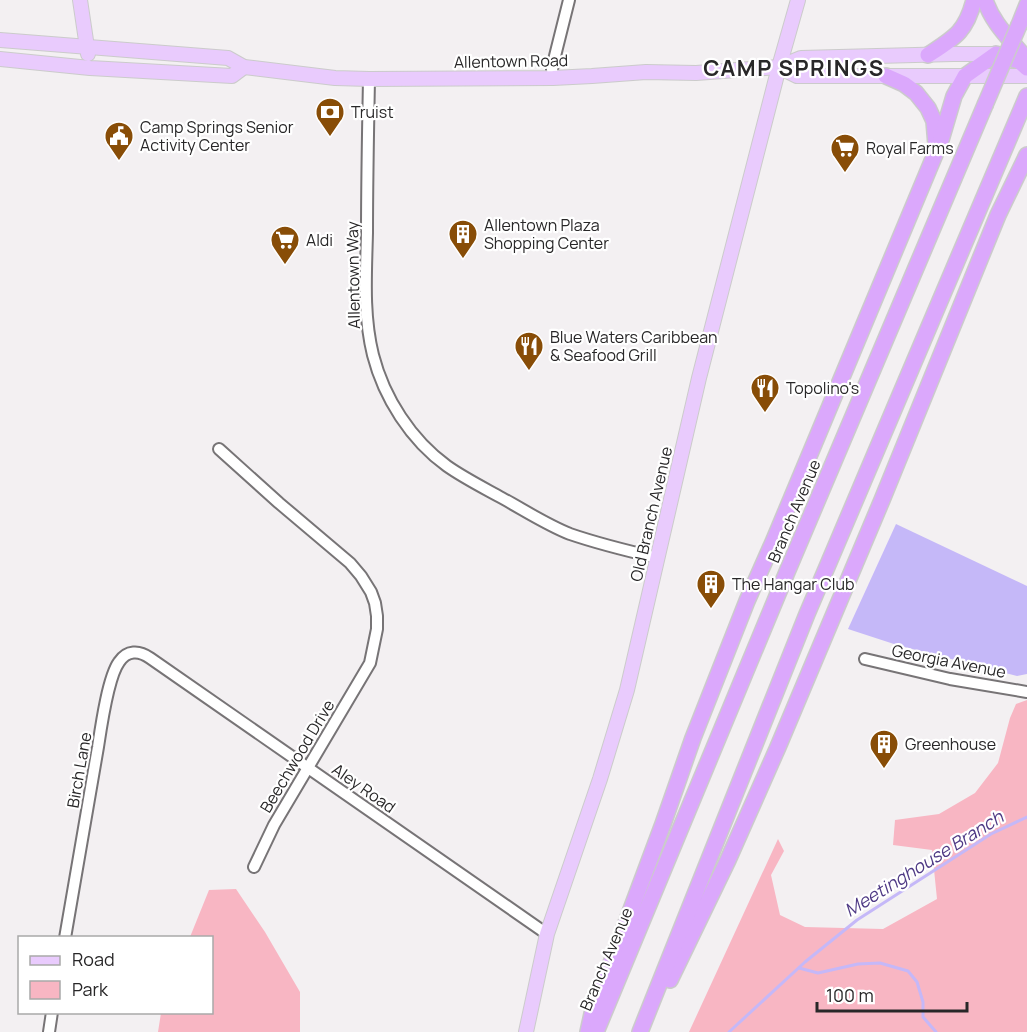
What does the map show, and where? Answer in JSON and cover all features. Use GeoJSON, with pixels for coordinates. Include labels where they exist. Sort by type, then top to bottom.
{"type":"FeatureCollection","features":[{"type":"Feature","properties":{"kind":"highway"},"geometry":{"type":"LineString","coordinates":[[928,55],[954,38],[963,29],[969,19],[974,0]]}},
{"type":"Feature","properties":{"kind":"highway"},"geometry":{"type":"LineString","coordinates":[[985,0],[988,10],[1025,66]]}},
{"type":"Feature","properties":{"kind":"highway","name":"Branch Avenue"},"geometry":{"type":"LineString","coordinates":[[596,1032],[1027,5]]}},
{"type":"Feature","properties":{"kind":"highway"},"geometry":{"type":"LineString","coordinates":[[588,1032],[592,1014],[700,720],[747,601],[779,530],[941,140],[954,96],[965,76],[996,54],[1019,61],[1025,66]]}},
{"type":"Feature","properties":{"kind":"highway"},"geometry":{"type":"LineString","coordinates":[[886,76],[904,84],[916,93],[928,108],[934,121],[936,151]]}},
{"type":"Feature","properties":{"kind":"highway"},"geometry":{"type":"LineString","coordinates":[[640,1032],[807,614],[1027,96]]}},
{"type":"Feature","properties":{"kind":"highway"},"geometry":{"type":"LineString","coordinates":[[646,1032],[728,860],[778,747],[1001,210],[1027,155]]}},
{"type":"Feature","properties":{"kind":"highway"},"geometry":{"type":"LineString","coordinates":[[987,244],[1027,170]]}},
{"type":"Feature","properties":{"kind":"main road"},"geometry":{"type":"LineString","coordinates":[[80,0],[90,68]]}},
{"type":"Feature","properties":{"kind":"main road","name":"Old Branch Avenue"},"geometry":{"type":"LineString","coordinates":[[526,1032],[547,934],[600,779],[626,694],[699,378],[798,0]]}},
{"type":"Feature","properties":{"kind":"main road","name":"Allentown Road"},"geometry":{"type":"LineString","coordinates":[[0,40],[228,58],[244,67],[335,78],[369,79],[553,78],[646,72],[696,73],[779,67],[801,58],[996,54]]}},
{"type":"Feature","properties":{"kind":"main road","name":"Allentown Road"},"geometry":{"type":"LineString","coordinates":[[0,59],[90,68],[232,76],[244,67]]}},
{"type":"Feature","properties":{"kind":"main road","name":"Allentown Road"},"geometry":{"type":"LineString","coordinates":[[779,67],[797,76],[965,76],[1025,66]]}},
{"type":"Feature","properties":{"kind":"street"},"geometry":{"type":"LineString","coordinates":[[553,78],[552,69],[569,0]]}},
{"type":"Feature","properties":{"kind":"street","name":"Allentown Way"},"geometry":{"type":"LineString","coordinates":[[369,79],[367,314],[374,357],[385,390],[393,405],[429,451],[464,477],[569,533],[658,558]]}},
{"type":"Feature","properties":{"kind":"street","name":"Beechwood Drive"},"geometry":{"type":"LineString","coordinates":[[219,449],[285,509],[350,563],[371,592],[377,616],[377,629],[370,663],[274,825],[254,867]]}},
{"type":"Feature","properties":{"kind":"street","name":"Birch Lane"},"geometry":{"type":"LineString","coordinates":[[65,936],[102,725],[115,669],[126,655],[138,652],[164,667]]}},
{"type":"Feature","properties":{"kind":"street","name":"Georgia Avenue"},"geometry":{"type":"LineString","coordinates":[[865,659],[950,679],[1027,692]]}},
{"type":"Feature","properties":{"kind":"street","name":"Aley Road"},"geometry":{"type":"LineString","coordinates":[[164,667],[547,934]]}},
{"type":"Feature","properties":{"kind":"street"},"geometry":{"type":"LineString","coordinates":[[49,1032],[52,1014]]}},
{"type":"Feature","properties":{"kind":"green space"},"geometry":{"type":"Polygon","coordinates":[[[1027,700],[1027,1032],[689,1032],[778,839],[784,851],[771,875],[780,915],[805,927],[883,929],[937,899],[932,850],[893,845],[895,820],[939,814],[975,793],[998,763],[1016,704],[1027,700]]]}},
{"type":"Feature","properties":{"kind":"green space"},"geometry":{"type":"Polygon","coordinates":[[[236,889],[265,932],[300,992],[300,1032],[158,1032],[161,1014],[213,1014],[213,936],[190,936],[209,890],[236,889]]]}},
{"type":"Feature","properties":{"kind":"shaded area"},"geometry":{"type":"Polygon","coordinates":[[[896,524],[1027,586],[1027,674],[1017,676],[897,645],[848,629],[896,524]]]}},
{"type":"Feature","properties":{"kind":"waterway","name":"Meetinghouse Branch"},"geometry":{"type":"LineString","coordinates":[[729,1032],[805,962],[857,920],[991,834],[1027,817]]}},
{"type":"Feature","properties":{"kind":"waterway"},"geometry":{"type":"LineString","coordinates":[[799,968],[818,973],[858,964],[880,963],[908,971],[917,982],[923,1002],[923,1017],[936,1032]]}},
{"type":"Feature","properties":{"kind":"place","name":"Truist"},"geometry":{"type":"Point","coordinates":[330,138]}},
{"type":"Feature","properties":{"kind":"place","name":"Camp Springs Senior Activity Center"},"geometry":{"type":"Point","coordinates":[119,162]}},
{"type":"Feature","properties":{"kind":"place","name":"Royal Farms"},"geometry":{"type":"Point","coordinates":[845,174]}},
{"type":"Feature","properties":{"kind":"place","name":"Allentown Plaza Shopping Center"},"geometry":{"type":"Point","coordinates":[463,260]}},
{"type":"Feature","properties":{"kind":"place","name":"Aldi"},"geometry":{"type":"Point","coordinates":[285,266]}},
{"type":"Feature","properties":{"kind":"place","name":"Blue Waters Caribbean & Seafood Grill"},"geometry":{"type":"Point","coordinates":[529,372]}},
{"type":"Feature","properties":{"kind":"place","name":"Topolino's"},"geometry":{"type":"Point","coordinates":[765,414]}},
{"type":"Feature","properties":{"kind":"place","name":"The Hangar Club"},"geometry":{"type":"Point","coordinates":[711,610]}},
{"type":"Feature","properties":{"kind":"place","name":"Greenhouse"},"geometry":{"type":"Point","coordinates":[884,770]}},
{"type":"Feature","properties":{"kind":"district","name":"CAMP SPRINGS"},"geometry":{"type":"Point","coordinates":[794,68]}}]}
